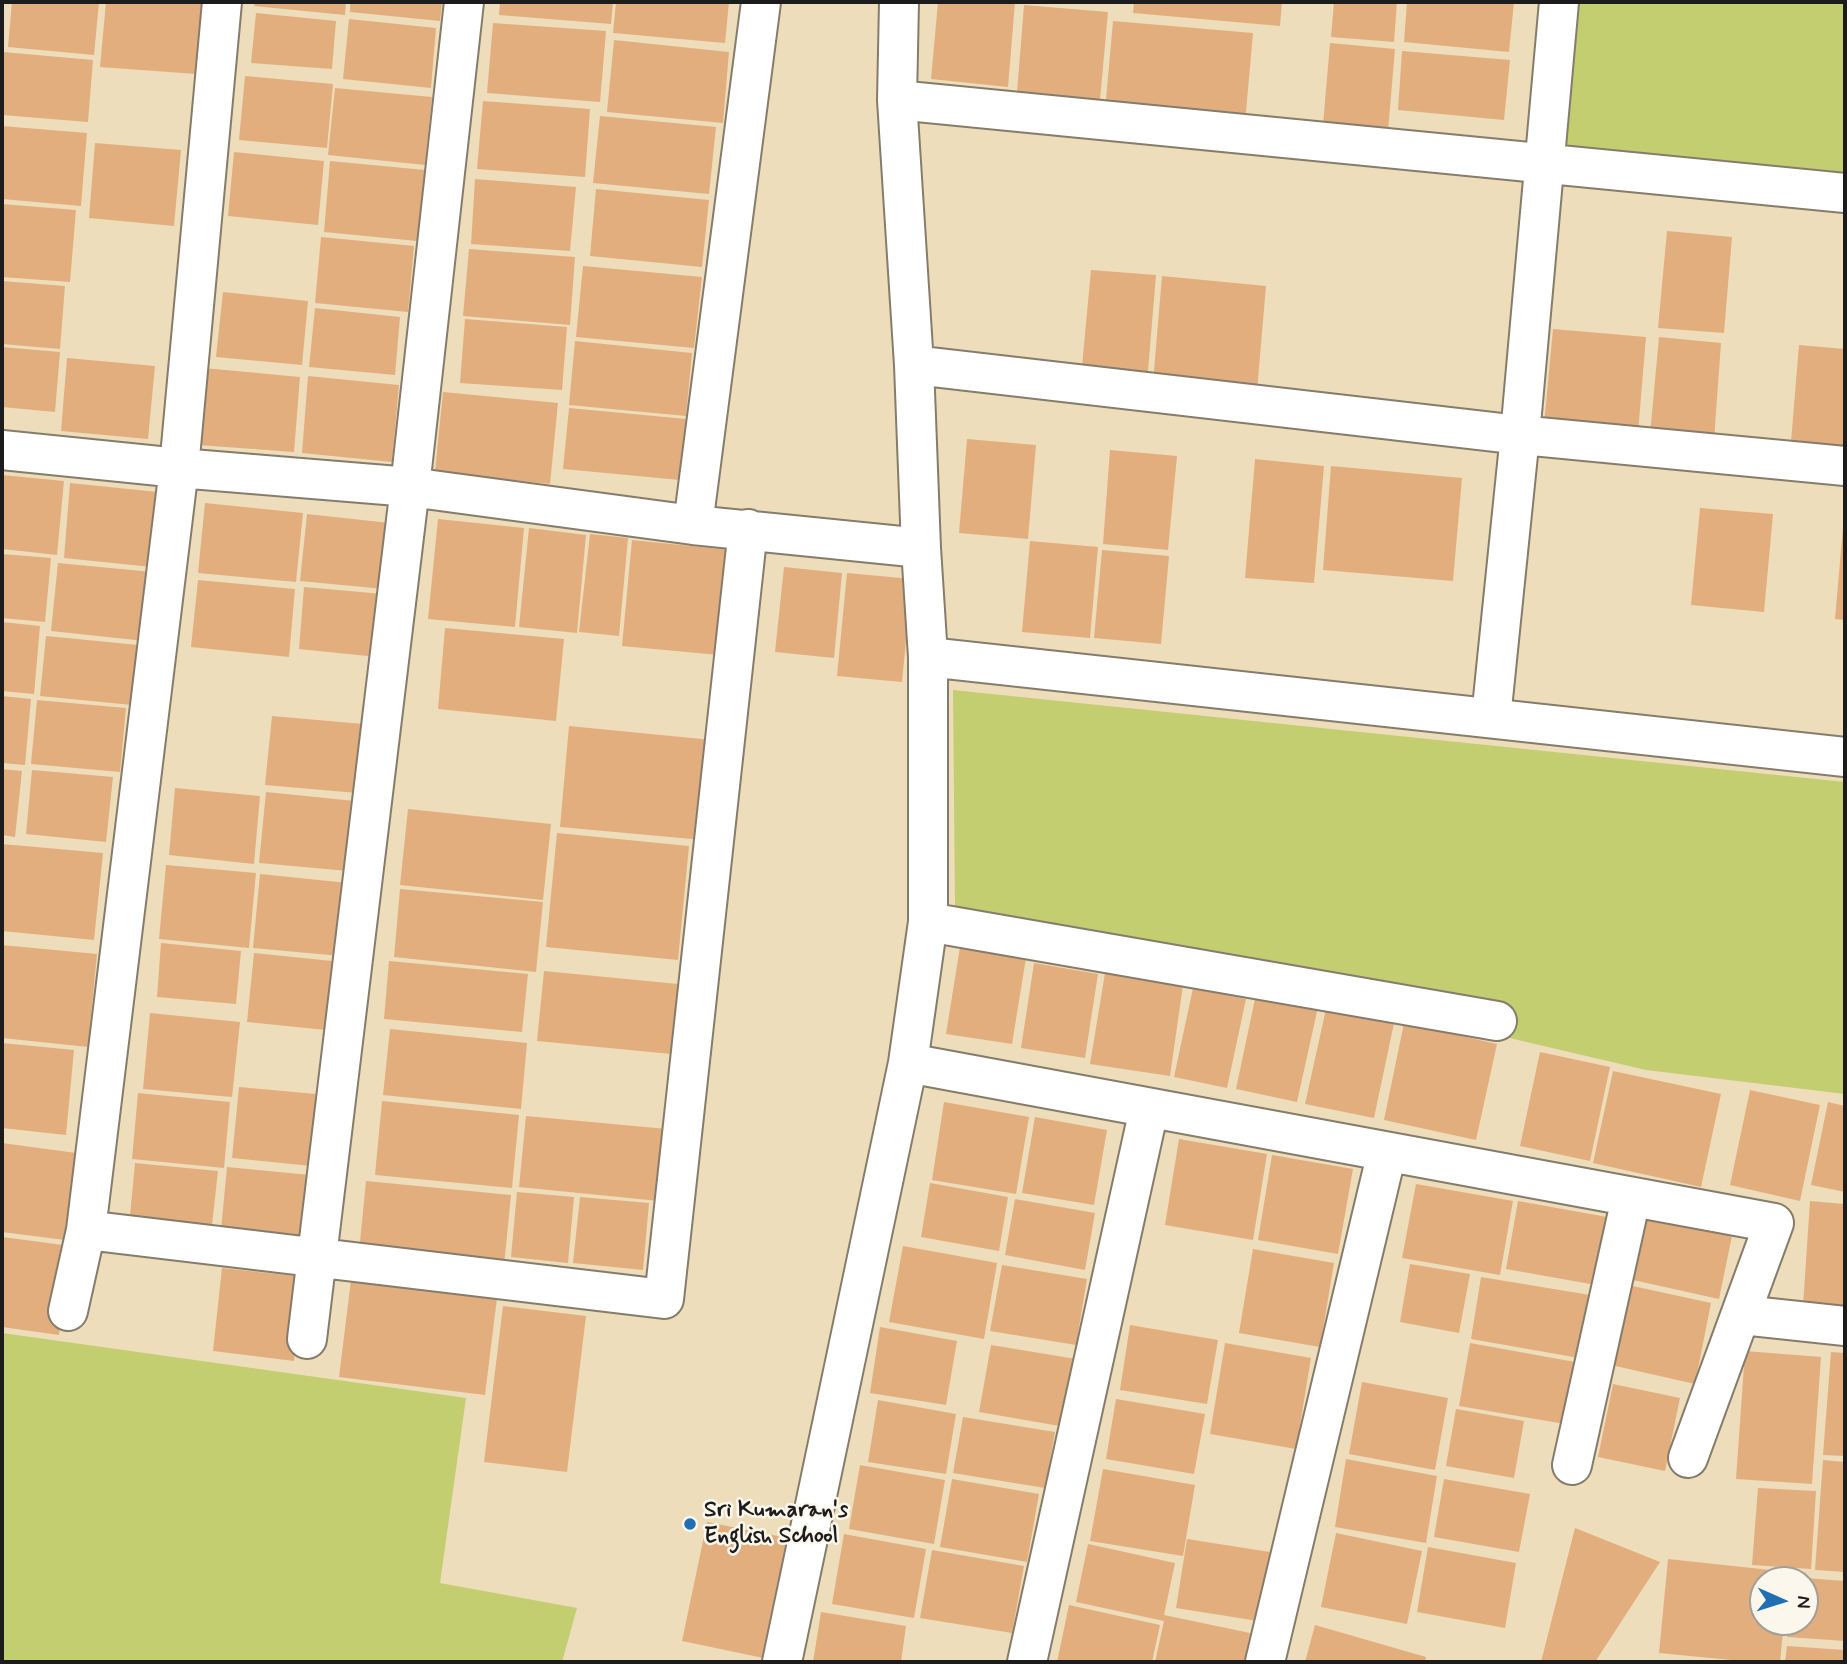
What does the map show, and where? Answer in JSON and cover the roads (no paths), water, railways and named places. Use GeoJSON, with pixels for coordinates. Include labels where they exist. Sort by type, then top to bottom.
{"type":"FeatureCollection","features":[{"type":"Feature","properties":{"kind":"street"},"geometry":{"type":"LineString","coordinates":[[68,1311],[86,1230],[179,468],[222,2]]}},
{"type":"Feature","properties":{"kind":"street"},"geometry":{"type":"LineString","coordinates":[[307,1339],[410,487],[464,2]]}},
{"type":"Feature","properties":{"kind":"street"},"geometry":{"type":"LineString","coordinates":[[693,525],[761,2]]}},
{"type":"Feature","properties":{"kind":"street"},"geometry":{"type":"LineString","coordinates":[[782,1662],[908,1063],[928,922],[928,657],[914,365],[897,100],[898,2]]}},
{"type":"Feature","properties":{"kind":"street"},"geometry":{"type":"LineString","coordinates":[[1491,718],[1520,436],[1559,2]]}},
{"type":"Feature","properties":{"kind":"street"},"geometry":{"type":"LineString","coordinates":[[897,100],[1845,192]]}},
{"type":"Feature","properties":{"kind":"street"},"geometry":{"type":"LineString","coordinates":[[914,365],[1520,436],[1845,466]]}},
{"type":"Feature","properties":{"kind":"street"},"geometry":{"type":"LineString","coordinates":[[2,450],[410,487],[693,525],[921,548]]}},
{"type":"Feature","properties":{"kind":"street"},"geometry":{"type":"LineString","coordinates":[[86,1230],[664,1299],[748,529]]}},
{"type":"Feature","properties":{"kind":"street"},"geometry":{"type":"LineString","coordinates":[[928,657],[1845,757]]}},
{"type":"Feature","properties":{"kind":"street"},"geometry":{"type":"LineString","coordinates":[[928,922],[1497,1021]]}},
{"type":"Feature","properties":{"kind":"street"},"geometry":{"type":"LineString","coordinates":[[908,1063],[1774,1223],[1688,1458]]}},
{"type":"Feature","properties":{"kind":"street"},"geometry":{"type":"LineString","coordinates":[[1027,1662],[1149,1109]]}},
{"type":"Feature","properties":{"kind":"street"},"geometry":{"type":"LineString","coordinates":[[1265,1662],[1387,1152]]}},
{"type":"Feature","properties":{"kind":"street"},"geometry":{"type":"LineString","coordinates":[[1572,1465],[1631,1198]]}},
{"type":"Feature","properties":{"kind":"street"},"geometry":{"type":"LineString","coordinates":[[1742,1315],[1845,1326]]}},
{"type":"Feature","properties":{"kind":"place","name":"Sri Kumaran's English School"},"geometry":{"type":"Point","coordinates":[690,1524]}}]}
